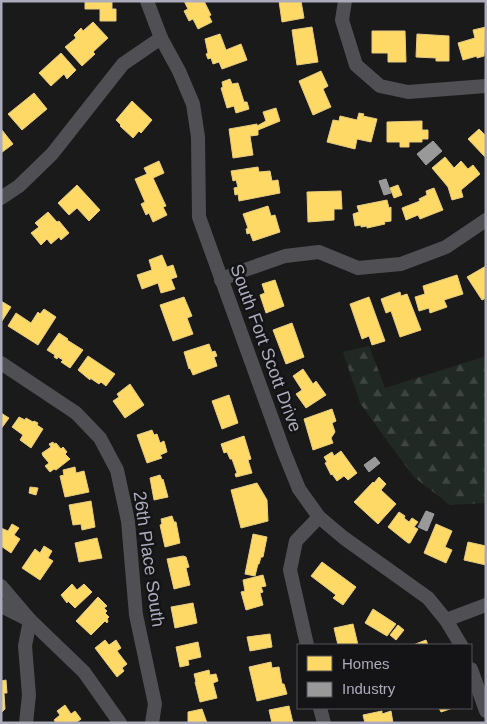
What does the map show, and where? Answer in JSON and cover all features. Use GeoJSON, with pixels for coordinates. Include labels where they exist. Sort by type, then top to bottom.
{"type":"FeatureCollection","features":[{"type":"Feature","properties":{"kind":"street","name":"South Fort Scott Drive"},"geometry":{"type":"LineString","coordinates":[[148,1],[161,38],[179,71],[193,104],[198,137],[200,217],[221,280],[299,489],[319,517],[344,538],[428,598],[446,620],[461,644]]}},
{"type":"Feature","properties":{"kind":"street"},"geometry":{"type":"LineString","coordinates":[[345,1],[342,20],[356,65],[380,86],[408,92],[486,86]]}},
{"type":"Feature","properties":{"kind":"street"},"geometry":{"type":"LineString","coordinates":[[1,198],[19,186],[52,154],[123,64],[161,38]]}},
{"type":"Feature","properties":{"kind":"street"},"geometry":{"type":"LineString","coordinates":[[221,280],[285,256],[319,252],[358,268],[401,264],[446,247],[486,220]]}},
{"type":"Feature","properties":{"kind":"street","name":"26th Place South"},"geometry":{"type":"LineString","coordinates":[[1,363],[76,413],[100,438],[117,470],[128,521],[136,615],[155,704],[152,723]]}},
{"type":"Feature","properties":{"kind":"street"},"geometry":{"type":"LineString","coordinates":[[306,644],[290,570],[296,541],[319,517]]}},
{"type":"Feature","properties":{"kind":"street"},"geometry":{"type":"LineString","coordinates":[[1,586],[30,620],[84,672],[120,723]]}},
{"type":"Feature","properties":{"kind":"street"},"geometry":{"type":"LineString","coordinates":[[446,620],[486,605]]}},
{"type":"Feature","properties":{"kind":"street"},"geometry":{"type":"LineString","coordinates":[[1,606],[30,620]]}},
{"type":"Feature","properties":{"kind":"street"},"geometry":{"type":"LineString","coordinates":[[26,723],[29,695],[25,646],[30,620]]}},
{"type":"Feature","properties":{"kind":"street"},"geometry":{"type":"LineString","coordinates":[[472,672],[486,711]]}},
{"type":"Feature","properties":{"kind":"street"},"geometry":{"type":"LineString","coordinates":[[320,709],[324,723]]}},
{"type":"Feature","properties":{"kind":"green space"},"geometry":{"type":"Polygon","coordinates":[[[369,346],[385,388],[486,356],[486,503],[450,505],[414,477],[360,403],[343,352],[369,346]]]}},
{"type":"Feature","properties":{"kind":"building: Homes"},"geometry":{"type":"Polygon","coordinates":[[[85,1],[112,1],[112,9],[116,9],[116,21],[100,21],[100,9],[85,9],[85,1]]]}},
{"type":"Feature","properties":{"kind":"building: Homes"},"geometry":{"type":"Polygon","coordinates":[[[184,1],[204,1],[211,15],[209,16],[212,22],[198,29],[193,19],[189,21],[184,11],[188,9],[184,1]]]}},
{"type":"Feature","properties":{"kind":"building: Homes"},"geometry":{"type":"Polygon","coordinates":[[[279,1],[301,1],[304,18],[282,22],[279,1]]]}},
{"type":"Feature","properties":{"kind":"building: Homes"},"geometry":{"type":"Polygon","coordinates":[[[93,22],[108,38],[82,66],[65,47],[76,38],[74,35],[81,28],[83,31],[93,22]]]}},
{"type":"Feature","properties":{"kind":"building: Homes"},"geometry":{"type":"Polygon","coordinates":[[[312,27],[318,62],[297,65],[292,30],[312,27]]]}},
{"type":"Feature","properties":{"kind":"building: Homes"},"geometry":{"type":"Polygon","coordinates":[[[486,27],[484,56],[463,60],[458,43],[475,38],[473,30],[486,27]]]}},
{"type":"Feature","properties":{"kind":"building: Homes"},"geometry":{"type":"Polygon","coordinates":[[[372,31],[405,31],[406,62],[388,62],[388,53],[372,53],[372,31]]]}},
{"type":"Feature","properties":{"kind":"building: Homes"},"geometry":{"type":"Polygon","coordinates":[[[220,34],[226,50],[241,44],[247,60],[222,69],[219,62],[213,64],[211,58],[208,59],[206,54],[208,53],[205,39],[220,34]]]}},
{"type":"Feature","properties":{"kind":"building: Homes"},"geometry":{"type":"Polygon","coordinates":[[[417,34],[449,36],[449,61],[436,61],[436,58],[416,57],[417,34]]]}},
{"type":"Feature","properties":{"kind":"building: Homes"},"geometry":{"type":"Polygon","coordinates":[[[61,53],[76,70],[67,79],[64,74],[51,86],[39,73],[61,53]]]}},
{"type":"Feature","properties":{"kind":"building: Homes"},"geometry":{"type":"Polygon","coordinates":[[[321,71],[328,86],[323,89],[331,107],[313,115],[299,81],[321,71]]]}},
{"type":"Feature","properties":{"kind":"building: Homes"},"geometry":{"type":"Polygon","coordinates":[[[230,79],[232,84],[238,83],[244,102],[247,102],[249,109],[236,113],[234,106],[227,108],[221,88],[223,87],[222,82],[230,79]]]}},
{"type":"Feature","properties":{"kind":"building: Homes"},"geometry":{"type":"Polygon","coordinates":[[[34,93],[47,109],[22,130],[8,114],[34,93]]]}},
{"type":"Feature","properties":{"kind":"building: Homes"},"geometry":{"type":"Polygon","coordinates":[[[132,101],[152,120],[141,133],[139,131],[133,138],[116,120],[132,101]]]}},
{"type":"Feature","properties":{"kind":"building: Homes"},"geometry":{"type":"Polygon","coordinates":[[[276,108],[280,121],[258,130],[258,135],[250,136],[253,155],[233,158],[229,129],[257,124],[257,126],[266,121],[263,112],[276,108]]]}},
{"type":"Feature","properties":{"kind":"building: Homes"},"geometry":{"type":"Polygon","coordinates":[[[359,113],[364,114],[363,116],[377,119],[371,142],[357,139],[355,149],[327,142],[333,120],[339,121],[340,116],[357,120],[359,113]]]}},
{"type":"Feature","properties":{"kind":"building: Homes"},"geometry":{"type":"Polygon","coordinates":[[[422,121],[422,130],[428,130],[428,139],[422,139],[422,142],[409,142],[409,147],[400,147],[400,142],[387,142],[387,122],[422,121]]]}},
{"type":"Feature","properties":{"kind":"building: Homes"},"geometry":{"type":"Polygon","coordinates":[[[479,129],[486,136],[486,158],[468,139],[479,129]]]}},
{"type":"Feature","properties":{"kind":"building: Homes"},"geometry":{"type":"Polygon","coordinates":[[[1,131],[13,144],[1,153],[1,131]]]}},
{"type":"Feature","properties":{"kind":"building: Homes"},"geometry":{"type":"Polygon","coordinates":[[[445,157],[454,168],[461,161],[468,169],[473,165],[480,174],[461,190],[463,197],[452,200],[448,187],[432,168],[445,157]]]}},
{"type":"Feature","properties":{"kind":"building: Homes"},"geometry":{"type":"Polygon","coordinates":[[[159,161],[164,173],[153,178],[166,206],[163,207],[167,215],[153,222],[149,213],[146,215],[141,204],[145,202],[135,179],[147,174],[144,168],[159,161]]]}},
{"type":"Feature","properties":{"kind":"building: Homes"},"geometry":{"type":"Polygon","coordinates":[[[258,167],[259,172],[270,171],[272,181],[278,180],[280,193],[239,201],[238,194],[235,195],[234,188],[238,187],[236,180],[233,181],[231,171],[258,167]]]}},
{"type":"Feature","properties":{"kind":"building: Homes"},"geometry":{"type":"Polygon","coordinates":[[[77,185],[100,210],[89,221],[77,208],[69,215],[58,203],[77,185]]]}},
{"type":"Feature","properties":{"kind":"building: Homes"},"geometry":{"type":"Polygon","coordinates":[[[398,185],[402,195],[394,198],[390,188],[398,185]]]}},
{"type":"Feature","properties":{"kind":"building: Homes"},"geometry":{"type":"Polygon","coordinates":[[[434,188],[443,210],[420,219],[418,215],[406,220],[402,208],[420,201],[419,199],[427,195],[426,191],[434,188]]]}},
{"type":"Feature","properties":{"kind":"building: Homes"},"geometry":{"type":"Polygon","coordinates":[[[341,191],[342,209],[334,209],[334,220],[308,222],[307,192],[341,191]]]}},
{"type":"Feature","properties":{"kind":"building: Homes"},"geometry":{"type":"Polygon","coordinates":[[[387,200],[389,208],[391,207],[391,221],[367,228],[367,226],[361,227],[361,225],[355,226],[353,214],[359,212],[357,206],[387,200]]]}},
{"type":"Feature","properties":{"kind":"building: Homes"},"geometry":{"type":"Polygon","coordinates":[[[268,206],[271,216],[275,215],[280,232],[253,241],[250,233],[247,234],[246,229],[248,228],[243,214],[268,206]]]}},
{"type":"Feature","properties":{"kind":"building: Homes"},"geometry":{"type":"Polygon","coordinates":[[[48,212],[69,233],[61,240],[59,237],[51,244],[47,239],[41,245],[31,233],[39,227],[35,223],[48,212]]]}},
{"type":"Feature","properties":{"kind":"building: Homes"},"geometry":{"type":"Polygon","coordinates":[[[162,255],[167,267],[173,265],[177,277],[171,279],[175,289],[161,293],[158,283],[142,289],[137,275],[152,270],[149,260],[162,255]]]}},
{"type":"Feature","properties":{"kind":"building: Homes"},"geometry":{"type":"Polygon","coordinates":[[[486,266],[486,298],[482,300],[467,277],[486,266]]]}},
{"type":"Feature","properties":{"kind":"building: Homes"},"geometry":{"type":"Polygon","coordinates":[[[457,275],[463,294],[444,300],[447,307],[430,313],[429,308],[419,311],[415,297],[425,294],[423,286],[457,275]]]}},
{"type":"Feature","properties":{"kind":"building: Homes"},"geometry":{"type":"Polygon","coordinates":[[[275,280],[284,306],[266,313],[260,295],[265,293],[262,284],[275,280]]]}},
{"type":"Feature","properties":{"kind":"building: Homes"},"geometry":{"type":"Polygon","coordinates":[[[400,292],[401,296],[407,294],[421,330],[400,337],[391,311],[386,313],[381,299],[400,292]]]}},
{"type":"Feature","properties":{"kind":"building: Homes"},"geometry":{"type":"Polygon","coordinates":[[[184,297],[192,316],[187,318],[193,334],[173,341],[160,305],[184,297]]]}},
{"type":"Feature","properties":{"kind":"building: Homes"},"geometry":{"type":"Polygon","coordinates":[[[369,297],[385,341],[372,345],[369,336],[362,339],[350,304],[369,297]]]}},
{"type":"Feature","properties":{"kind":"building: Homes"},"geometry":{"type":"Polygon","coordinates":[[[1,301],[11,307],[2,321],[1,320],[1,301]]]}},
{"type":"Feature","properties":{"kind":"building: Homes"},"geometry":{"type":"Polygon","coordinates":[[[44,309],[56,317],[38,345],[8,326],[16,313],[31,323],[38,312],[40,314],[44,309]]]}},
{"type":"Feature","properties":{"kind":"building: Homes"},"geometry":{"type":"Polygon","coordinates":[[[292,323],[304,357],[286,364],[273,330],[292,323]]]}},
{"type":"Feature","properties":{"kind":"building: Homes"},"geometry":{"type":"Polygon","coordinates":[[[59,333],[83,350],[70,368],[61,362],[63,360],[58,357],[57,359],[54,357],[55,355],[47,350],[59,333]]]}},
{"type":"Feature","properties":{"kind":"building: Homes"},"geometry":{"type":"Polygon","coordinates":[[[209,344],[212,352],[215,351],[217,356],[214,357],[217,366],[193,375],[189,369],[184,352],[209,344]]]}},
{"type":"Feature","properties":{"kind":"building: Homes"},"geometry":{"type":"Polygon","coordinates":[[[88,356],[115,374],[106,386],[90,378],[90,380],[78,370],[88,356]]]}},
{"type":"Feature","properties":{"kind":"building: Homes"},"geometry":{"type":"Polygon","coordinates":[[[303,369],[313,384],[316,381],[326,395],[306,408],[296,394],[302,390],[293,376],[303,369]]]}},
{"type":"Feature","properties":{"kind":"building: Homes"},"geometry":{"type":"Polygon","coordinates":[[[130,384],[144,405],[125,418],[113,401],[119,397],[117,394],[130,384]]]}},
{"type":"Feature","properties":{"kind":"building: Homes"},"geometry":{"type":"Polygon","coordinates":[[[229,395],[238,423],[222,429],[212,401],[229,395]]]}},
{"type":"Feature","properties":{"kind":"building: Homes"},"geometry":{"type":"Polygon","coordinates":[[[332,409],[336,421],[332,423],[335,432],[331,438],[333,443],[313,450],[304,419],[332,409]]]}},
{"type":"Feature","properties":{"kind":"building: Homes"},"geometry":{"type":"Polygon","coordinates":[[[1,413],[9,418],[1,429],[1,413]]]}},
{"type":"Feature","properties":{"kind":"building: Homes"},"geometry":{"type":"Polygon","coordinates":[[[19,417],[38,423],[37,425],[43,429],[31,448],[20,440],[23,435],[12,427],[19,417]]]}},
{"type":"Feature","properties":{"kind":"building: Homes"},"geometry":{"type":"Polygon","coordinates":[[[152,430],[154,435],[157,434],[160,443],[164,441],[167,452],[160,455],[162,458],[147,463],[137,435],[152,430]]]}},
{"type":"Feature","properties":{"kind":"building: Homes"},"geometry":{"type":"Polygon","coordinates":[[[244,436],[251,459],[248,460],[252,473],[236,477],[235,474],[237,473],[232,459],[230,459],[227,452],[224,453],[221,444],[244,436]]]}},
{"type":"Feature","properties":{"kind":"building: Homes"},"geometry":{"type":"Polygon","coordinates":[[[53,442],[61,449],[63,447],[67,452],[65,454],[70,459],[56,470],[54,469],[50,472],[45,466],[49,463],[42,453],[51,447],[49,444],[53,442]]]}},
{"type":"Feature","properties":{"kind":"building: Homes"},"geometry":{"type":"Polygon","coordinates":[[[341,451],[357,473],[348,480],[344,476],[337,481],[331,475],[324,457],[332,452],[334,456],[341,451]]]}},
{"type":"Feature","properties":{"kind":"building: Homes"},"geometry":{"type":"Polygon","coordinates":[[[75,467],[76,473],[84,471],[89,492],[65,497],[60,476],[64,475],[63,470],[75,467]]]}},
{"type":"Feature","properties":{"kind":"building: Homes"},"geometry":{"type":"Polygon","coordinates":[[[160,475],[168,497],[154,500],[150,478],[160,475]]]}},
{"type":"Feature","properties":{"kind":"building: Homes"},"geometry":{"type":"Polygon","coordinates":[[[379,477],[386,484],[381,490],[396,504],[378,524],[354,502],[379,477]]]}},
{"type":"Feature","properties":{"kind":"building: Homes"},"geometry":{"type":"Polygon","coordinates":[[[257,483],[267,500],[268,521],[241,528],[231,490],[257,483]]]}},
{"type":"Feature","properties":{"kind":"building: Homes"},"geometry":{"type":"Polygon","coordinates":[[[30,487],[38,488],[36,495],[29,493],[30,487]]]}},
{"type":"Feature","properties":{"kind":"building: Homes"},"geometry":{"type":"Polygon","coordinates":[[[91,501],[95,527],[82,530],[81,524],[73,525],[69,505],[91,501]]]}},
{"type":"Feature","properties":{"kind":"building: Homes"},"geometry":{"type":"Polygon","coordinates":[[[399,512],[409,522],[412,518],[418,522],[414,527],[418,529],[410,543],[388,527],[399,512]]]}},
{"type":"Feature","properties":{"kind":"building: Homes"},"geometry":{"type":"Polygon","coordinates":[[[172,516],[174,522],[176,522],[180,543],[165,547],[160,525],[162,524],[161,519],[172,516]]]}},
{"type":"Feature","properties":{"kind":"building: Homes"},"geometry":{"type":"Polygon","coordinates":[[[12,524],[19,528],[14,535],[20,539],[11,553],[1,546],[1,528],[8,531],[12,524]]]}},
{"type":"Feature","properties":{"kind":"building: Homes"},"geometry":{"type":"Polygon","coordinates":[[[436,524],[452,531],[445,547],[452,550],[446,563],[424,553],[436,524]]]}},
{"type":"Feature","properties":{"kind":"building: Homes"},"geometry":{"type":"Polygon","coordinates":[[[253,534],[267,537],[263,557],[261,557],[258,564],[255,576],[245,574],[253,534]]]}},
{"type":"Feature","properties":{"kind":"building: Homes"},"geometry":{"type":"Polygon","coordinates":[[[97,538],[102,558],[79,562],[75,543],[97,538]]]}},
{"type":"Feature","properties":{"kind":"building: Homes"},"geometry":{"type":"Polygon","coordinates":[[[468,542],[486,546],[486,565],[464,560],[468,542]]]}},
{"type":"Feature","properties":{"kind":"building: Homes"},"geometry":{"type":"Polygon","coordinates":[[[44,546],[52,551],[48,558],[53,561],[40,580],[22,568],[35,549],[40,553],[44,546]]]}},
{"type":"Feature","properties":{"kind":"building: Homes"},"geometry":{"type":"Polygon","coordinates":[[[186,557],[189,567],[186,568],[190,585],[174,589],[167,559],[186,557]]]}},
{"type":"Feature","properties":{"kind":"building: Homes"},"geometry":{"type":"Polygon","coordinates":[[[322,562],[356,587],[343,605],[333,598],[336,595],[311,576],[322,562]]]}},
{"type":"Feature","properties":{"kind":"building: Homes"},"geometry":{"type":"Polygon","coordinates":[[[263,575],[266,586],[261,587],[263,592],[260,593],[263,605],[246,610],[241,592],[245,591],[243,580],[263,575]]]}},
{"type":"Feature","properties":{"kind":"building: Homes"},"geometry":{"type":"Polygon","coordinates":[[[72,584],[77,590],[84,584],[92,592],[75,608],[68,601],[67,603],[61,595],[72,584]]]}},
{"type":"Feature","properties":{"kind":"building: Homes"},"geometry":{"type":"Polygon","coordinates":[[[98,597],[107,606],[104,608],[107,611],[105,613],[109,617],[107,623],[105,621],[91,635],[76,621],[98,597]]]}},
{"type":"Feature","properties":{"kind":"building: Homes"},"geometry":{"type":"Polygon","coordinates":[[[193,603],[197,623],[175,628],[171,607],[193,603]]]}},
{"type":"Feature","properties":{"kind":"building: Homes"},"geometry":{"type":"Polygon","coordinates":[[[373,609],[396,624],[387,636],[365,623],[373,609]]]}},
{"type":"Feature","properties":{"kind":"building: Homes"},"geometry":{"type":"Polygon","coordinates":[[[353,624],[358,644],[338,644],[334,628],[353,624]]]}},
{"type":"Feature","properties":{"kind":"building: Homes"},"geometry":{"type":"Polygon","coordinates":[[[398,625],[404,630],[396,640],[390,635],[398,625]]]}},
{"type":"Feature","properties":{"kind":"building: Homes"},"geometry":{"type":"Polygon","coordinates":[[[270,634],[272,647],[250,651],[247,637],[270,634]]]}},
{"type":"Feature","properties":{"kind":"building: Homes"},"geometry":{"type":"Polygon","coordinates":[[[105,640],[109,645],[116,640],[121,648],[117,651],[127,664],[122,668],[124,671],[117,677],[95,648],[105,640]]]}},
{"type":"Feature","properties":{"kind":"building: Homes"},"geometry":{"type":"Polygon","coordinates":[[[426,640],[428,644],[416,644],[426,640]]]}},
{"type":"Feature","properties":{"kind":"building: Homes"},"geometry":{"type":"Polygon","coordinates":[[[198,642],[201,657],[188,660],[189,665],[180,667],[176,647],[198,642]]]}},
{"type":"Feature","properties":{"kind":"building: Homes"},"geometry":{"type":"Polygon","coordinates":[[[271,662],[272,668],[279,667],[282,684],[284,684],[287,694],[257,701],[249,667],[271,662]]]}},
{"type":"Feature","properties":{"kind":"building: Homes"},"geometry":{"type":"Polygon","coordinates":[[[209,670],[210,675],[216,674],[218,681],[213,683],[217,698],[200,702],[194,674],[209,670]]]}},
{"type":"Feature","properties":{"kind":"building: Homes"},"geometry":{"type":"Polygon","coordinates":[[[6,680],[7,693],[4,693],[5,709],[1,713],[1,681],[6,680]]]}},
{"type":"Feature","properties":{"kind":"building: Homes"},"geometry":{"type":"Polygon","coordinates":[[[65,705],[71,714],[75,711],[81,719],[77,723],[56,723],[54,720],[60,715],[57,711],[65,705]]]}},
{"type":"Feature","properties":{"kind":"building: Homes"},"geometry":{"type":"Polygon","coordinates":[[[289,706],[293,723],[272,723],[269,710],[289,706]]]}},
{"type":"Feature","properties":{"kind":"building: Homes"},"geometry":{"type":"Polygon","coordinates":[[[202,709],[207,723],[188,723],[188,712],[202,709]]]}},
{"type":"Feature","properties":{"kind":"building: Homes"},"geometry":{"type":"Polygon","coordinates":[[[440,709],[450,709],[441,712],[440,709]]]}},
{"type":"Feature","properties":{"kind":"building: Homes"},"geometry":{"type":"Polygon","coordinates":[[[382,711],[382,714],[391,711],[393,723],[365,723],[363,715],[382,711]]]}},
{"type":"Feature","properties":{"kind":"building: Industry"},"geometry":{"type":"Polygon","coordinates":[[[433,141],[442,151],[426,165],[417,154],[433,141]]]}},
{"type":"Feature","properties":{"kind":"building: Industry"},"geometry":{"type":"Polygon","coordinates":[[[386,179],[391,193],[384,195],[379,181],[386,179]]]}},
{"type":"Feature","properties":{"kind":"building: Industry"},"geometry":{"type":"Polygon","coordinates":[[[375,457],[380,463],[369,472],[364,465],[375,457]]]}},
{"type":"Feature","properties":{"kind":"building: Industry"},"geometry":{"type":"Polygon","coordinates":[[[426,511],[434,514],[427,531],[418,527],[426,511]]]}}]}
